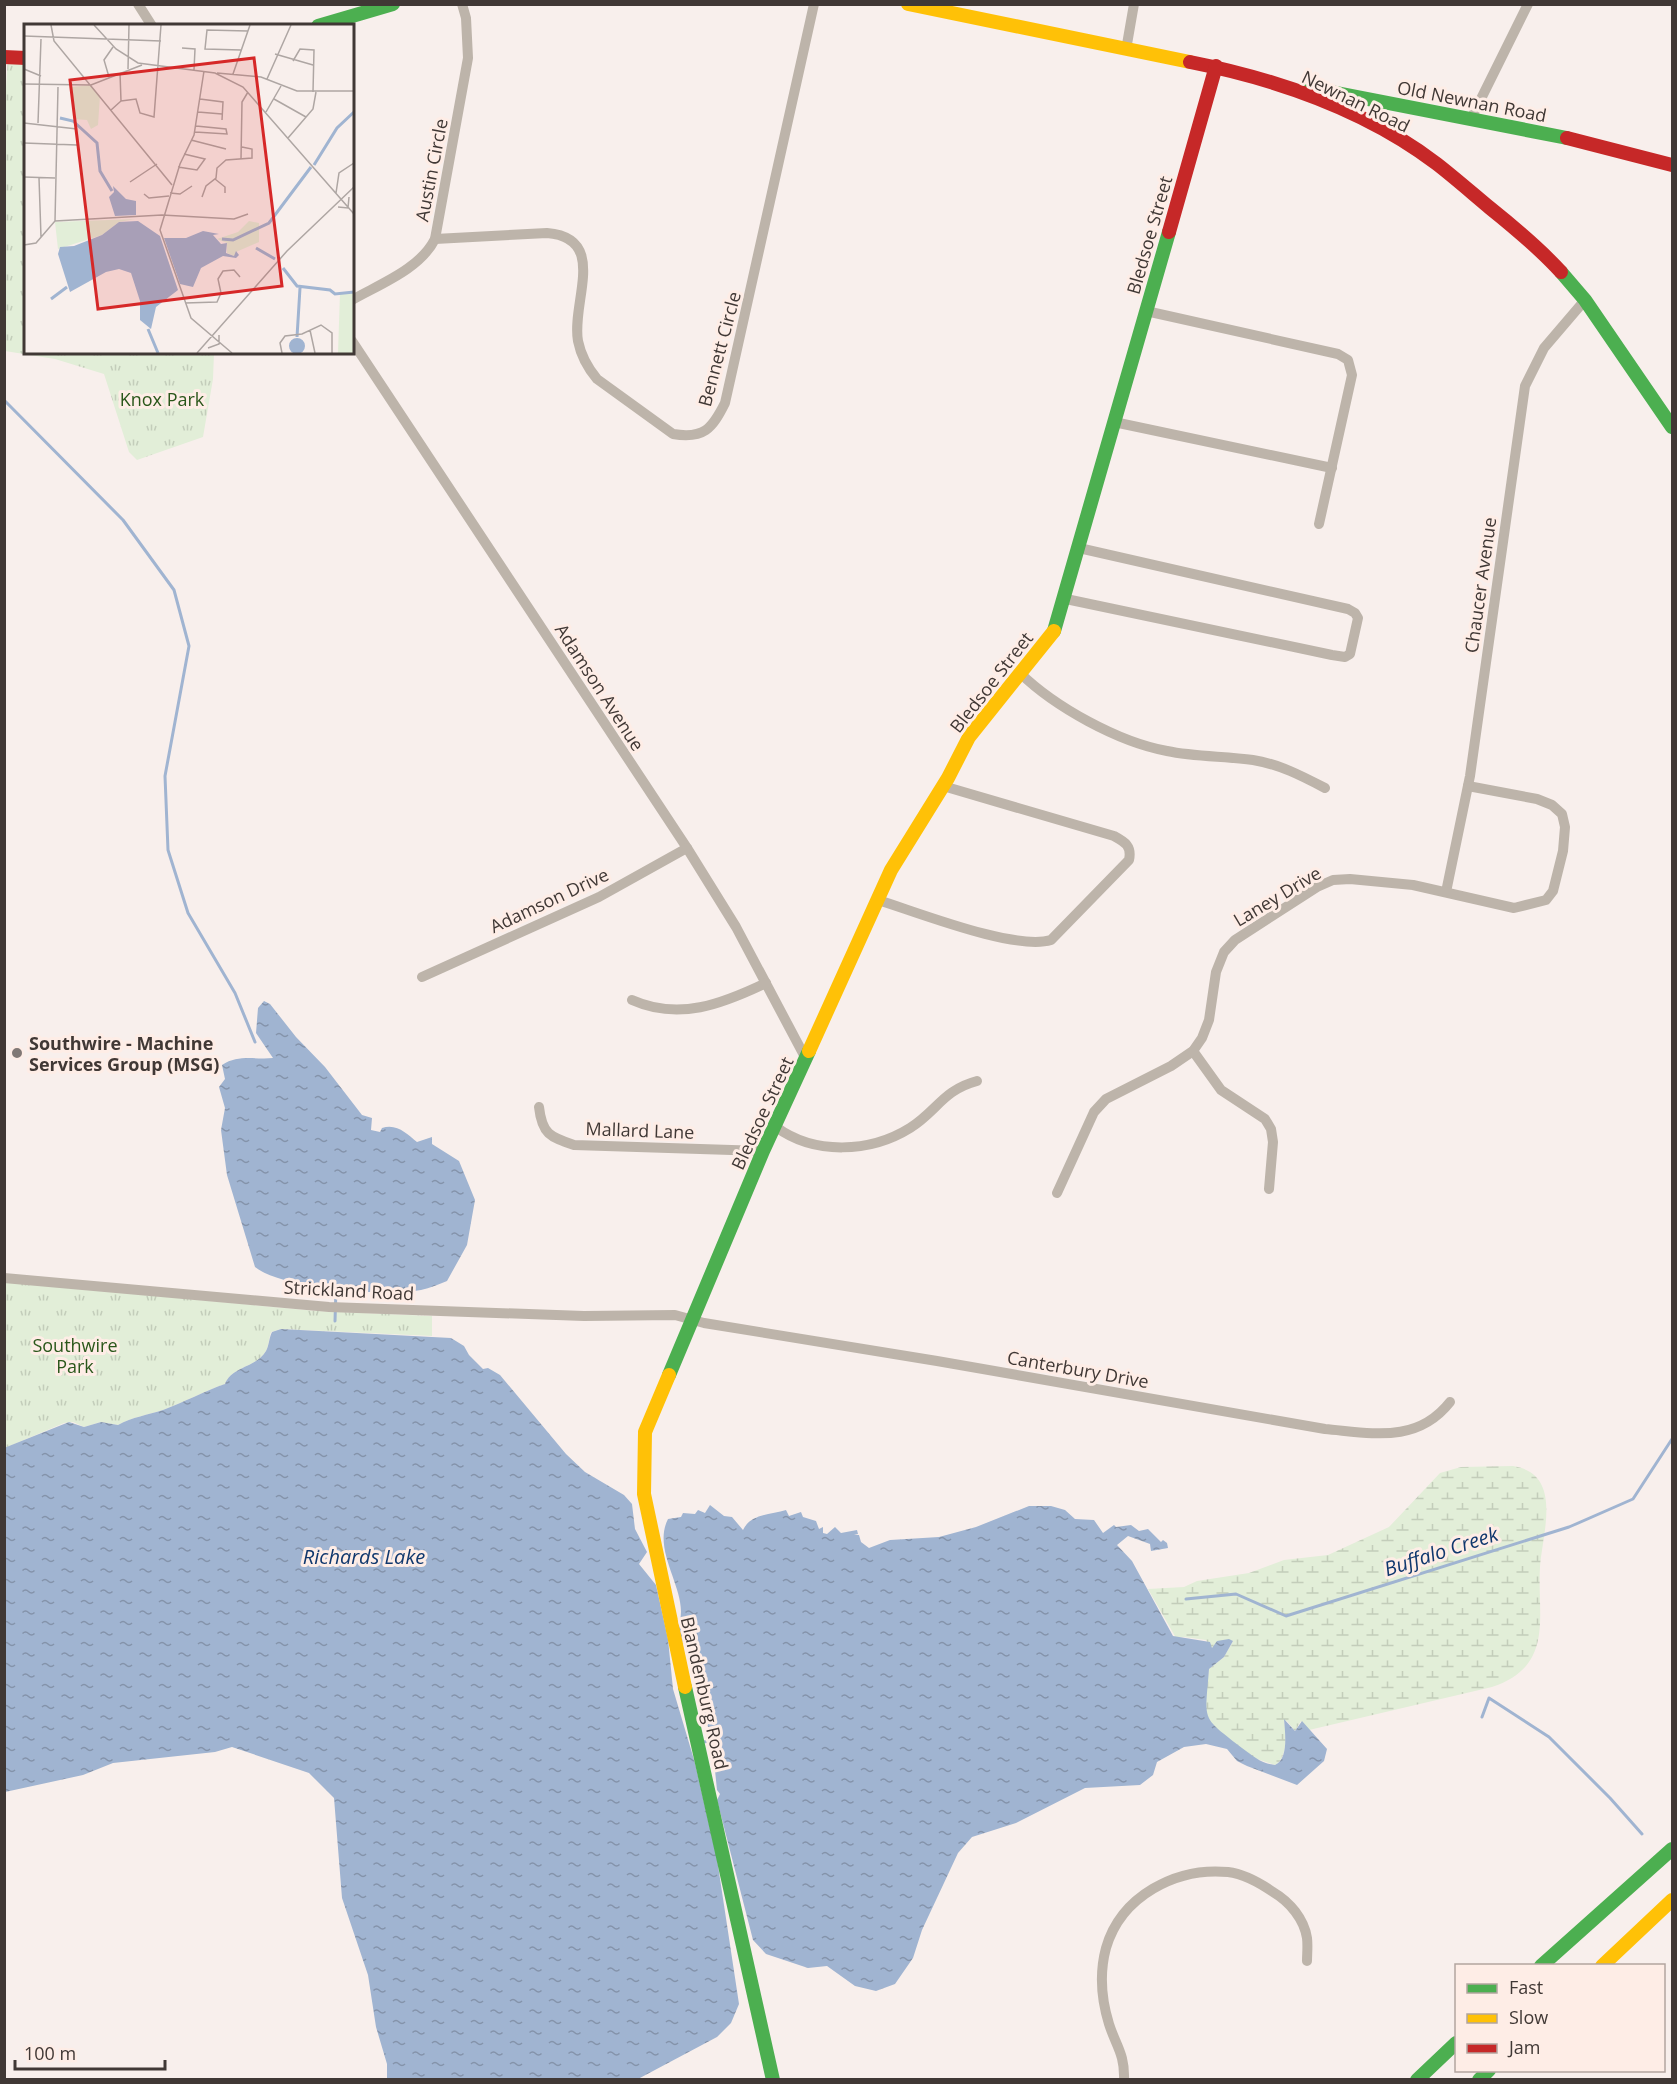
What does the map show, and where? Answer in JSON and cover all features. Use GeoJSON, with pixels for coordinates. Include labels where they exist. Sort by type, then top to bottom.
{"type":"FeatureCollection","features":[{"type":"Feature","properties":{"kind":"main road"},"geometry":{"type":"LineString","coordinates":[[322,24],[352,10],[393,4]]}},
{"type":"Feature","properties":{"kind":"main road","name":"Newnan Road"},"geometry":{"type":"LineString","coordinates":[[908,4],[1126,50],[1216,66],[1314,97],[1376,126],[1436,163],[1543,252],[1586,300],[1672,427]]}},
{"type":"Feature","properties":{"kind":"main road"},"geometry":{"type":"LineString","coordinates":[[4,57],[24,58]]}},
{"type":"Feature","properties":{"kind":"main road","name":"Bledsoe Street"},"geometry":{"type":"LineString","coordinates":[[691,1319],[763,1151],[776,1127],[891,870],[943,786],[971,734],[1057,627],[1216,66]]}},
{"type":"Feature","properties":{"kind":"main road","name":"Old Newnan Road"},"geometry":{"type":"LineString","coordinates":[[1263,79],[1558,136],[1672,165]]}},
{"type":"Feature","properties":{"kind":"main road","name":"Blandenburg Road"},"geometry":{"type":"LineString","coordinates":[[691,1319],[645,1432],[644,1494],[773,2079]]}},
{"type":"Feature","properties":{"kind":"main road"},"geometry":{"type":"LineString","coordinates":[[1542,1964],[1672,1849]]}},
{"type":"Feature","properties":{"kind":"main road"},"geometry":{"type":"LineString","coordinates":[[1603,1964],[1672,1900]]}},
{"type":"Feature","properties":{"kind":"main road"},"geometry":{"type":"LineString","coordinates":[[1417,2079],[1455,2044]]}},
{"type":"Feature","properties":{"kind":"street"},"geometry":{"type":"LineString","coordinates":[[138,4],[151,24]]}},
{"type":"Feature","properties":{"kind":"street","name":"Austin Circle"},"geometry":{"type":"LineString","coordinates":[[354,299],[404,270],[431,246],[435,239],[468,58],[466,18],[462,4]]}},
{"type":"Feature","properties":{"kind":"street","name":"Bennett Circle"},"geometry":{"type":"LineString","coordinates":[[435,239],[547,233],[562,234],[575,242],[583,254],[578,339],[587,367],[597,379],[673,434],[687,436],[702,433],[714,425],[725,403],[814,4]]}},
{"type":"Feature","properties":{"kind":"street"},"geometry":{"type":"LineString","coordinates":[[1126,50],[1134,4]]}},
{"type":"Feature","properties":{"kind":"street"},"geometry":{"type":"LineString","coordinates":[[1471,119],[1528,4]]}},
{"type":"Feature","properties":{"kind":"street","name":"Chaucer Avenue"},"geometry":{"type":"LineString","coordinates":[[1446,892],[1468,786],[1525,386],[1544,348],[1586,300]]}},
{"type":"Feature","properties":{"kind":"street"},"geometry":{"type":"LineString","coordinates":[[1146,311],[1338,354],[1348,360],[1352,375],[1319,524]]}},
{"type":"Feature","properties":{"kind":"street","name":"Adamson Avenue"},"geometry":{"type":"LineString","coordinates":[[354,344],[687,848],[736,927],[806,1059]]}},
{"type":"Feature","properties":{"kind":"street"},"geometry":{"type":"LineString","coordinates":[[1114,422],[1332,468]]}},
{"type":"Feature","properties":{"kind":"street"},"geometry":{"type":"LineString","coordinates":[[1066,599],[1332,655],[1345,657],[1350,654],[1358,618],[1348,609],[1079,548]]}},
{"type":"Feature","properties":{"kind":"street"},"geometry":{"type":"LineString","coordinates":[[1020,673],[1042,695],[1068,711],[1133,740],[1167,751],[1255,760],[1275,765],[1325,788]]}},
{"type":"Feature","properties":{"kind":"street"},"geometry":{"type":"LineString","coordinates":[[878,900],[963,927],[1026,943],[1039,944],[1051,940],[1129,860],[1131,852],[1127,843],[1114,836],[943,786]]}},
{"type":"Feature","properties":{"kind":"street"},"geometry":{"type":"LineString","coordinates":[[1446,892],[1514,908],[1546,900],[1553,891],[1563,850],[1565,827],[1562,814],[1552,805],[1537,799],[1468,786]]}},
{"type":"Feature","properties":{"kind":"street","name":"Adamson Drive"},"geometry":{"type":"LineString","coordinates":[[422,977],[599,897],[687,848]]}},
{"type":"Feature","properties":{"kind":"street","name":"Laney Drive"},"geometry":{"type":"LineString","coordinates":[[1057,1193],[1094,1112],[1106,1099],[1171,1066],[1193,1051],[1209,1020],[1216,972],[1224,952],[1235,940],[1317,887],[1333,880],[1350,879],[1413,885],[1446,892]]}},
{"type":"Feature","properties":{"kind":"street"},"geometry":{"type":"LineString","coordinates":[[632,1000],[648,1008],[670,1011],[703,1009],[766,983]]}},
{"type":"Feature","properties":{"kind":"street"},"geometry":{"type":"LineString","coordinates":[[1193,1051],[1221,1090],[1265,1119],[1273,1142],[1269,1189]]}},
{"type":"Feature","properties":{"kind":"street"},"geometry":{"type":"LineString","coordinates":[[776,1127],[791,1138],[805,1143],[835,1148],[864,1145],[893,1137],[911,1127],[958,1086],[977,1081]]}},
{"type":"Feature","properties":{"kind":"street","name":"Mallard Lane"},"geometry":{"type":"LineString","coordinates":[[539,1107],[541,1125],[553,1138],[574,1144],[763,1151]]}},
{"type":"Feature","properties":{"kind":"street","name":"Strickland Road"},"geometry":{"type":"LineString","coordinates":[[4,1278],[329,1307],[584,1316],[675,1315],[691,1319]]}},
{"type":"Feature","properties":{"kind":"street","name":"Canterbury Drive"},"geometry":{"type":"LineString","coordinates":[[691,1319],[1324,1429],[1389,1434],[1415,1429],[1437,1418],[1449,1402]]}},
{"type":"Feature","properties":{"kind":"street"},"geometry":{"type":"LineString","coordinates":[[1124,2079],[1124,2060],[1110,2026],[1101,1990],[1101,1968],[1112,1932],[1130,1906],[1144,1894],[1168,1880],[1193,1874],[1228,1872],[1248,1878],[1284,1898],[1297,1914],[1307,1938],[1307,1961]]}},
{"type":"Feature","properties":{"kind":"green space","name":"Knox Park"},"geometry":{"type":"Polygon","coordinates":[[[8,57],[24,58],[24,354],[214,354],[213,379],[203,437],[137,460],[129,452],[104,374],[55,359],[5,351],[4,117],[8,57]]]}},
{"type":"Feature","properties":{"kind":"green space","name":"Southwire Park"},"geometry":{"type":"Polygon","coordinates":[[[4,1282],[317,1311],[432,1316],[432,1336],[281,1329],[271,1332],[267,1349],[262,1357],[238,1370],[228,1378],[225,1384],[163,1410],[118,1425],[101,1422],[84,1427],[73,1422],[64,1423],[5,1448],[4,1282]]]}},
{"type":"Feature","properties":{"kind":"green space"},"geometry":{"type":"Polygon","coordinates":[[[1513,1466],[1529,1471],[1539,1481],[1546,1507],[1540,1567],[1538,1638],[1534,1653],[1526,1666],[1512,1678],[1492,1687],[1309,1730],[1301,1721],[1295,1731],[1287,1721],[1284,1722],[1286,1739],[1284,1752],[1275,1765],[1251,1757],[1212,1725],[1206,1714],[1205,1700],[1209,1669],[1224,1657],[1233,1641],[1212,1648],[1206,1640],[1176,1638],[1148,1589],[1184,1587],[1197,1581],[1249,1573],[1284,1560],[1328,1555],[1389,1527],[1440,1473],[1461,1467],[1513,1466]]]}},
{"type":"Feature","properties":{"kind":"water"},"geometry":{"type":"Polygon","coordinates":[[[264,1001],[270,1004],[296,1037],[325,1067],[362,1115],[372,1118],[371,1130],[380,1132],[382,1128],[397,1128],[417,1142],[432,1137],[432,1144],[459,1161],[475,1200],[467,1245],[447,1281],[421,1290],[360,1292],[287,1281],[268,1275],[255,1267],[227,1175],[221,1130],[225,1108],[219,1087],[225,1079],[222,1065],[241,1058],[273,1058],[256,1033],[258,1008],[264,1001]]]}},
{"type":"Feature","properties":{"kind":"water","name":"Richards Lake"},"geometry":{"type":"Polygon","coordinates":[[[281,1329],[451,1338],[464,1346],[469,1355],[483,1369],[488,1368],[500,1375],[566,1454],[585,1472],[624,1495],[632,1504],[635,1529],[647,1552],[639,1564],[656,1585],[668,1639],[673,1689],[695,1763],[717,1859],[739,2004],[731,2023],[717,2037],[638,2079],[387,2079],[387,2064],[376,2027],[368,1975],[342,1898],[334,1798],[309,1773],[232,1747],[215,1752],[113,1763],[83,1775],[5,1792],[4,1448],[69,1422],[84,1427],[101,1422],[118,1425],[163,1410],[225,1384],[228,1378],[238,1370],[262,1357],[272,1332],[281,1329]]]}},
{"type":"Feature","properties":{"kind":"water"},"geometry":{"type":"Polygon","coordinates":[[[710,1505],[724,1516],[732,1517],[743,1530],[751,1520],[762,1516],[786,1510],[789,1516],[801,1512],[803,1517],[816,1521],[819,1529],[823,1527],[823,1533],[827,1534],[835,1527],[841,1533],[857,1530],[858,1534],[854,1535],[859,1535],[861,1542],[869,1548],[890,1540],[939,1537],[976,1527],[1029,1506],[1051,1506],[1065,1510],[1075,1519],[1094,1520],[1103,1533],[1114,1525],[1116,1527],[1131,1525],[1139,1531],[1148,1529],[1161,1542],[1163,1540],[1167,1543],[1168,1548],[1151,1551],[1150,1544],[1128,1536],[1117,1545],[1132,1561],[1173,1636],[1210,1642],[1212,1648],[1217,1641],[1229,1639],[1233,1641],[1224,1657],[1209,1669],[1207,1709],[1212,1723],[1253,1756],[1265,1763],[1275,1765],[1284,1751],[1284,1719],[1295,1731],[1302,1721],[1327,1749],[1324,1761],[1297,1785],[1237,1761],[1227,1749],[1206,1744],[1184,1747],[1157,1762],[1153,1775],[1140,1785],[1085,1788],[1016,1823],[972,1837],[958,1853],[922,1930],[913,1958],[895,1984],[876,1991],[855,1986],[827,1966],[808,1968],[766,1954],[753,1940],[717,1800],[720,1794],[717,1790],[712,1741],[686,1649],[677,1628],[681,1616],[680,1603],[664,1546],[664,1532],[668,1519],[681,1517],[683,1513],[695,1514],[698,1510],[705,1513],[710,1505]]]}},
{"type":"Feature","properties":{"kind":"waterway"},"geometry":{"type":"LineString","coordinates":[[4,400],[123,520],[174,590],[189,646],[165,776],[168,850],[188,913],[235,993],[255,1042]]}},
{"type":"Feature","properties":{"kind":"waterway"},"geometry":{"type":"LineString","coordinates":[[335,1321],[336,1289]]}},
{"type":"Feature","properties":{"kind":"waterway","name":"Buffalo Creek"},"geometry":{"type":"LineString","coordinates":[[1186,1599],[1236,1594],[1286,1616],[1569,1527],[1633,1499],[1672,1439]]}},
{"type":"Feature","properties":{"kind":"waterway"},"geometry":{"type":"LineString","coordinates":[[1482,1717],[1489,1698],[1549,1737],[1610,1798],[1642,1834]]}},
{"type":"Feature","properties":{"kind":"waterway","name":"Buffalo Creek"},"geometry":{"type":"LineString","coordinates":[[702,1742],[712,1741]]}},
{"type":"Feature","properties":{"kind":"traffic: fast"},"geometry":{"type":"LineString","coordinates":[[325,24],[393,4]]}},
{"type":"Feature","properties":{"kind":"traffic: fast"},"geometry":{"type":"LineString","coordinates":[[1306,87],[1567,138]]}},
{"type":"Feature","properties":{"kind":"traffic: fast"},"geometry":{"type":"LineString","coordinates":[[1054,631],[1169,232]]}},
{"type":"Feature","properties":{"kind":"traffic: fast"},"geometry":{"type":"LineString","coordinates":[[1561,272],[1585,300],[1672,427]]}},
{"type":"Feature","properties":{"kind":"traffic: fast"},"geometry":{"type":"LineString","coordinates":[[669,1375],[763,1151],[809,1051]]}},
{"type":"Feature","properties":{"kind":"traffic: fast"},"geometry":{"type":"LineString","coordinates":[[685,1687],[773,2080]]}},
{"type":"Feature","properties":{"kind":"traffic: fast"},"geometry":{"type":"LineString","coordinates":[[1543,1964],[1672,1849]]}},
{"type":"Feature","properties":{"kind":"traffic: fast"},"geometry":{"type":"LineString","coordinates":[[1417,2080],[1455,2044]]}},
{"type":"Feature","properties":{"kind":"traffic: fast"},"geometry":{"type":"LineString","coordinates":[[1479,2080],[1487,2072]]}},
{"type":"Feature","properties":{"kind":"traffic: slow"},"geometry":{"type":"LineString","coordinates":[[908,4],[1190,62]]}},
{"type":"Feature","properties":{"kind":"traffic: slow"},"geometry":{"type":"LineString","coordinates":[[809,1051],[891,870],[948,778],[969,737],[1054,631]]}},
{"type":"Feature","properties":{"kind":"traffic: slow"},"geometry":{"type":"LineString","coordinates":[[669,1375],[645,1432],[644,1494],[685,1687]]}},
{"type":"Feature","properties":{"kind":"traffic: slow"},"geometry":{"type":"LineString","coordinates":[[1604,1964],[1672,1900]]}},
{"type":"Feature","properties":{"kind":"traffic: jam"},"geometry":{"type":"LineString","coordinates":[[4,57],[24,58]]}},
{"type":"Feature","properties":{"kind":"traffic: jam"},"geometry":{"type":"LineString","coordinates":[[1190,62],[1255,78],[1319,99],[1381,128],[1444,169],[1527,238],[1561,272]]}},
{"type":"Feature","properties":{"kind":"traffic: jam"},"geometry":{"type":"LineString","coordinates":[[1169,232],[1216,66]]}},
{"type":"Feature","properties":{"kind":"traffic: jam"},"geometry":{"type":"LineString","coordinates":[[1567,138],[1672,165]]}},
{"type":"Feature","properties":{"kind":"place","name":"Southwire - Machine Services Group (MSG)"},"geometry":{"type":"Point","coordinates":[17,1053]}}]}
